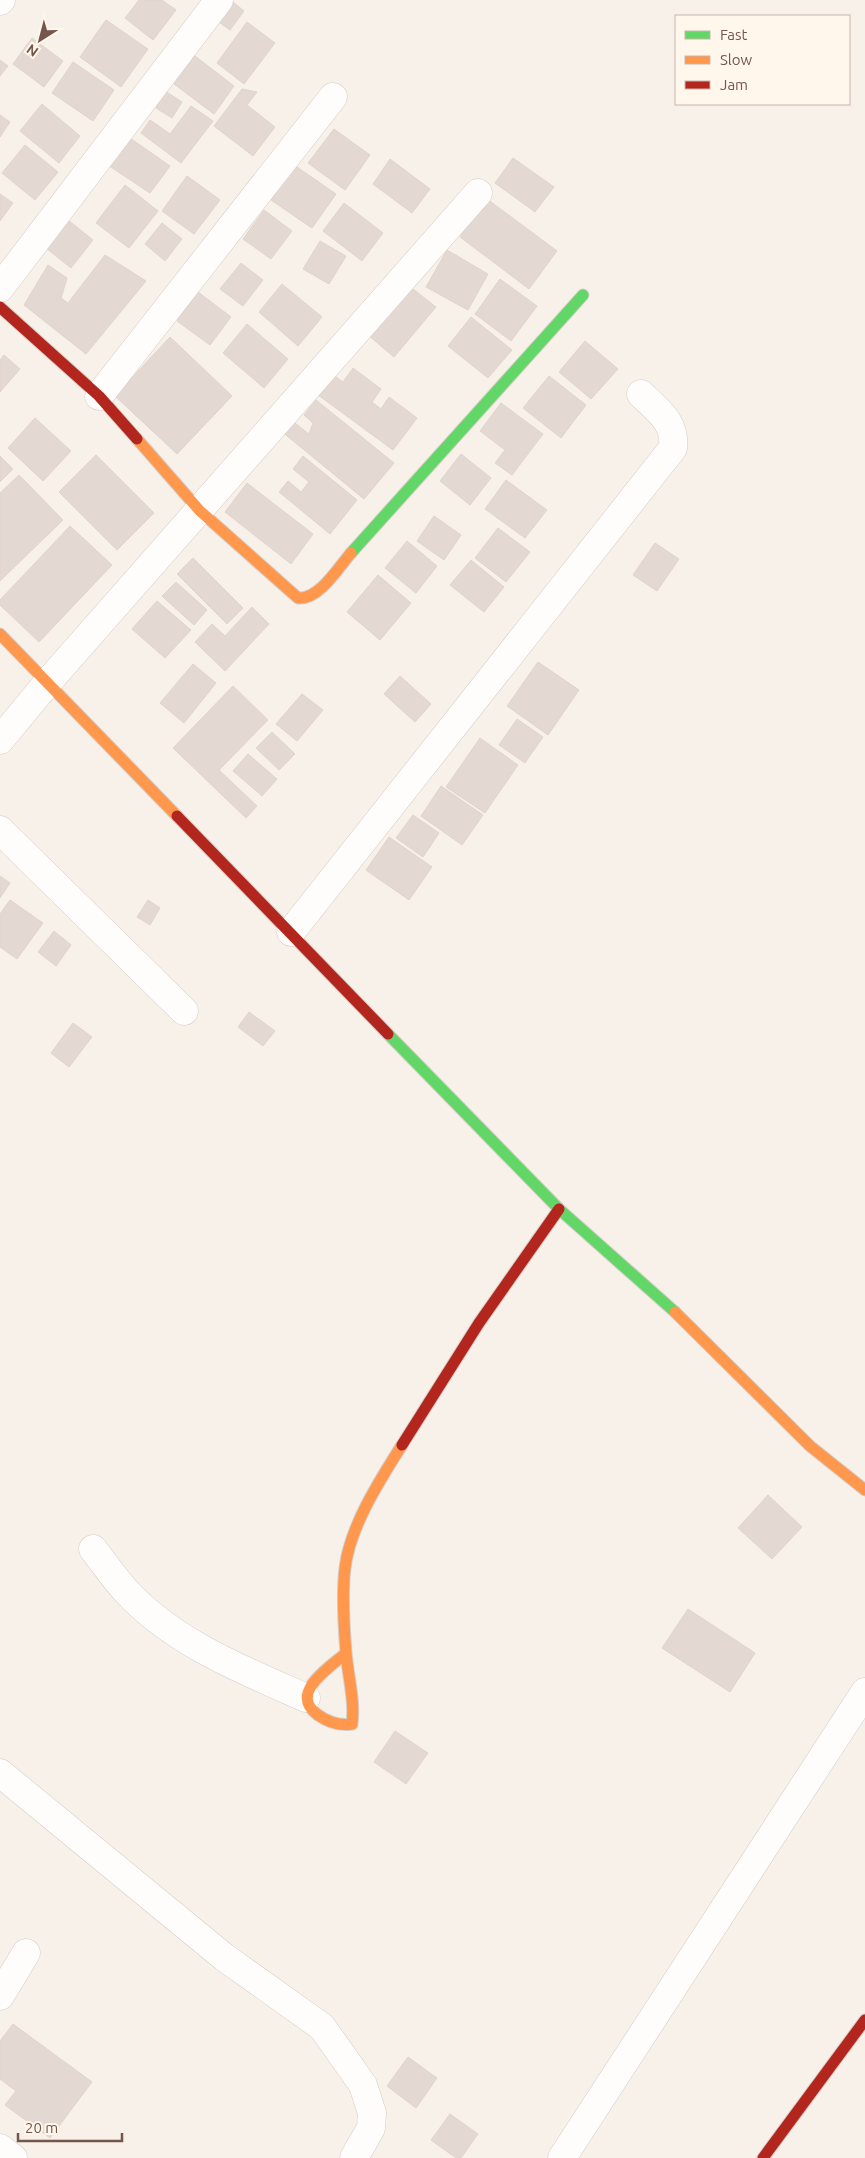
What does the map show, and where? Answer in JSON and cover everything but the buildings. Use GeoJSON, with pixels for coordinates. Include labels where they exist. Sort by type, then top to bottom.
{"type":"FeatureCollection","features":[{"type":"Feature","properties":{"kind":"street"},"geometry":{"type":"LineString","coordinates":[[0,288],[219,0]]}},
{"type":"Feature","properties":{"kind":"street"},"geometry":{"type":"LineString","coordinates":[[99,396],[333,97]]}},
{"type":"Feature","properties":{"kind":"street"},"geometry":{"type":"LineString","coordinates":[[0,740],[48,682],[478,193]]}},
{"type":"Feature","properties":{"kind":"street"},"geometry":{"type":"LineString","coordinates":[[0,307],[3,312],[99,396],[200,511],[298,598],[308,598],[315,594],[583,295]]}},
{"type":"Feature","properties":{"kind":"street"},"geometry":{"type":"LineString","coordinates":[[291,932],[674,448],[675,434],[669,422],[641,394]]}},
{"type":"Feature","properties":{"kind":"street"},"geometry":{"type":"LineString","coordinates":[[0,634],[559,1209],[658,1295],[810,1446],[865,1490]]}},
{"type":"Feature","properties":{"kind":"street"},"geometry":{"type":"LineString","coordinates":[[0,830],[184,1011]]}},
{"type":"Feature","properties":{"kind":"street"},"geometry":{"type":"LineString","coordinates":[[346,1653],[316,1681],[307,1692],[306,1698],[309,1706],[331,1723],[344,1727],[352,1724],[354,1710],[346,1653],[345,1568],[358,1524],[381,1478],[479,1322],[559,1209]]}},
{"type":"Feature","properties":{"kind":"street"},"geometry":{"type":"LineString","coordinates":[[93,1549],[126,1591],[150,1614],[223,1661],[306,1698]]}},
{"type":"Feature","properties":{"kind":"street"},"geometry":{"type":"LineString","coordinates":[[562,2158],[865,1692]]}},
{"type":"Feature","properties":{"kind":"street"},"geometry":{"type":"LineString","coordinates":[[0,1773],[224,1957],[322,2027],[363,2085],[372,2112],[371,2128],[354,2158]]}},
{"type":"Feature","properties":{"kind":"street"},"geometry":{"type":"LineString","coordinates":[[0,1996],[26,1953]]}},
{"type":"Feature","properties":{"kind":"street"},"geometry":{"type":"LineString","coordinates":[[763,2158],[865,2020]]}},
{"type":"Feature","properties":{"kind":"street"},"geometry":{"type":"LineString","coordinates":[[0,2148],[13,2158]]}},
{"type":"Feature","properties":{"kind":"traffic: fast"},"geometry":{"type":"LineString","coordinates":[[351,553],[583,295]]}},
{"type":"Feature","properties":{"kind":"traffic: fast"},"geometry":{"type":"LineString","coordinates":[[388,1034],[559,1209],[675,1312]]}},
{"type":"Feature","properties":{"kind":"traffic: slow"},"geometry":{"type":"LineString","coordinates":[[137,439],[200,511],[298,598],[306,597],[321,589],[351,553]]}},
{"type":"Feature","properties":{"kind":"traffic: slow"},"geometry":{"type":"LineString","coordinates":[[0,634],[177,816]]}},
{"type":"Feature","properties":{"kind":"traffic: slow"},"geometry":{"type":"LineString","coordinates":[[675,1312],[810,1446],[865,1490]]}},
{"type":"Feature","properties":{"kind":"traffic: slow"},"geometry":{"type":"LineString","coordinates":[[346,1653],[314,1681],[307,1698],[310,1707],[326,1720],[334,1723],[352,1724],[352,1697],[346,1652],[344,1610],[345,1568],[348,1552],[359,1520],[402,1445]]}},
{"type":"Feature","properties":{"kind":"traffic: jam"},"geometry":{"type":"LineString","coordinates":[[0,307],[99,396],[137,439]]}},
{"type":"Feature","properties":{"kind":"traffic: jam"},"geometry":{"type":"LineString","coordinates":[[177,816],[388,1034]]}},
{"type":"Feature","properties":{"kind":"traffic: jam"},"geometry":{"type":"LineString","coordinates":[[402,1445],[479,1323],[559,1209]]}},
{"type":"Feature","properties":{"kind":"traffic: jam"},"geometry":{"type":"LineString","coordinates":[[763,2158],[865,2020]]}}]}
